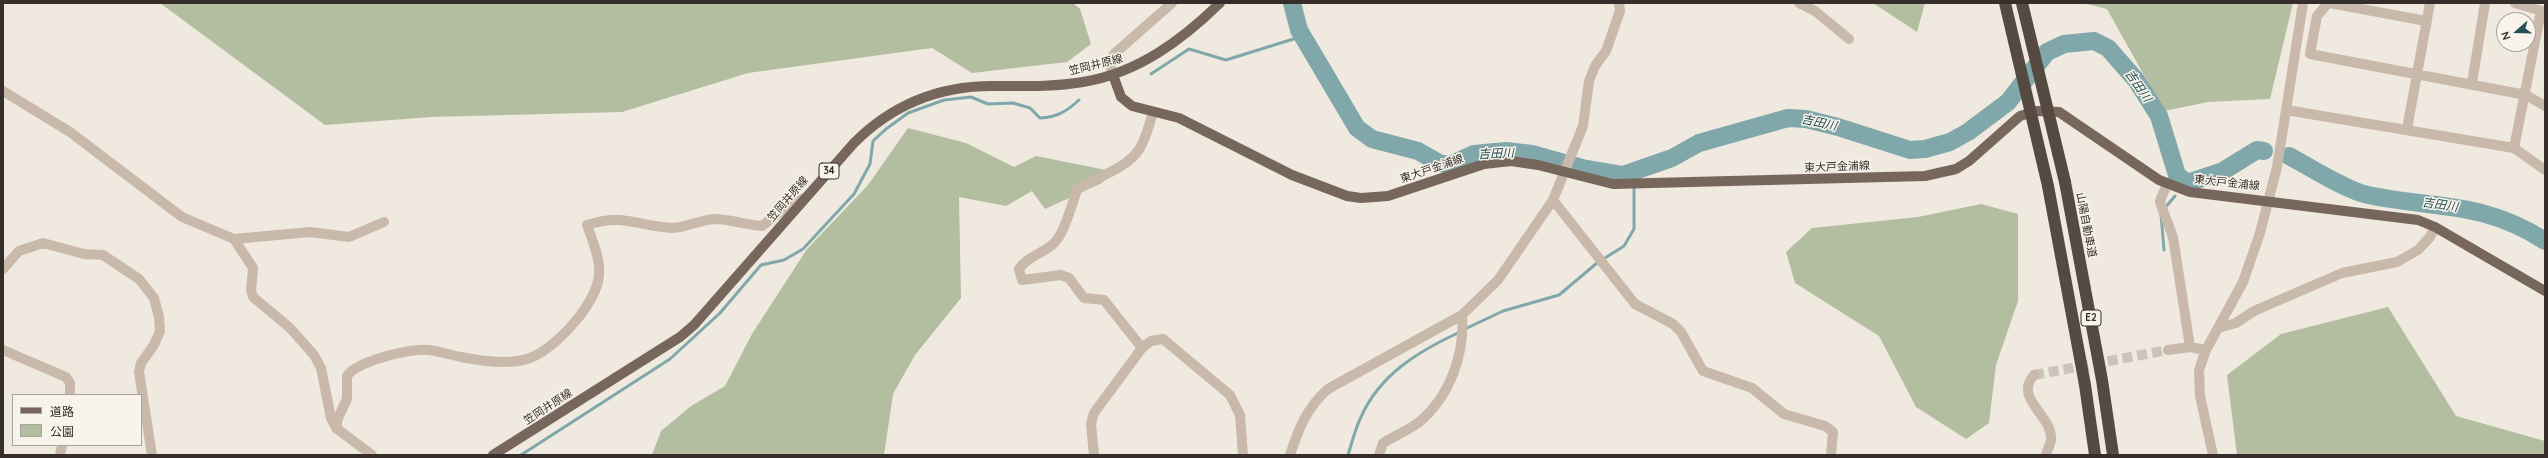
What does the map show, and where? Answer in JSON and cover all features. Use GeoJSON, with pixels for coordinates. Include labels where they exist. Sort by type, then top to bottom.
{"type":"FeatureCollection","features":[{"type":"Feature","properties":{"kind":"highway","name":"E2"},"geometry":{"type":"LineString","coordinates":[[2005,3],[2048,186],[2084,385],[2095,455]]}},
{"type":"Feature","properties":{"kind":"highway","name":"山陽自動車道"},"geometry":{"type":"LineString","coordinates":[[2022,3],[2065,182],[2102,380],[2113,455]]}},
{"type":"Feature","properties":{"kind":"main road","name":"笠岡井原線"},"geometry":{"type":"LineString","coordinates":[[493,455],[680,337],[694,325],[805,198],[867,130],[898,108],[916,99],[934,93],[970,87],[1065,85],[1113,75],[1135,67],[1164,49],[1196,27],[1220,3]]}},
{"type":"Feature","properties":{"kind":"main road","name":"東大戸金浦線"},"geometry":{"type":"LineString","coordinates":[[1113,75],[1125,102],[1153,113],[1189,122],[1292,175],[1347,196],[1360,198],[1374,198],[1400,193],[1471,168],[1498,162],[1566,165],[1601,183],[1627,184],[1941,174],[1969,161],[2020,116],[2037,111],[2059,112],[2167,184],[2190,192],[2268,200],[2418,220],[2435,227],[2545,291]]}},
{"type":"Feature","properties":{"kind":"street"},"geometry":{"type":"LineString","coordinates":[[1113,75],[1110,64],[1114,54],[1172,3]]}},
{"type":"Feature","properties":{"kind":"street"},"geometry":{"type":"LineString","coordinates":[[1290,455],[1303,420],[1318,397],[1328,389],[1462,319],[1498,280],[1553,200],[1583,126],[1589,81],[1595,66],[1606,51],[1620,11],[1620,3]]}},
{"type":"Feature","properties":{"kind":"street"},"geometry":{"type":"LineString","coordinates":[[1799,3],[1815,11],[1849,39]]}},
{"type":"Feature","properties":{"kind":"street"},"geometry":{"type":"LineString","coordinates":[[2213,455],[2200,396],[2199,370],[2206,350],[2245,276],[2254,254],[2277,167],[2303,3]]}},
{"type":"Feature","properties":{"kind":"street"},"geometry":{"type":"LineString","coordinates":[[2426,21],[2329,3],[2318,16],[2310,54],[2472,83],[2526,95],[2545,106]]}},
{"type":"Feature","properties":{"kind":"street"},"geometry":{"type":"LineString","coordinates":[[2407,129],[2430,3]]}},
{"type":"Feature","properties":{"kind":"street"},"geometry":{"type":"LineString","coordinates":[[2472,83],[2485,3]]}},
{"type":"Feature","properties":{"kind":"street"},"geometry":{"type":"LineString","coordinates":[[2514,148],[2543,12],[2515,3]]}},
{"type":"Feature","properties":{"kind":"street"},"geometry":{"type":"LineString","coordinates":[[3,91],[80,139],[182,217],[234,239],[310,232],[350,237],[384,222]]}},
{"type":"Feature","properties":{"kind":"street"},"geometry":{"type":"LineString","coordinates":[[2286,110],[2514,148],[2545,170]]}},
{"type":"Feature","properties":{"kind":"street"},"geometry":{"type":"LineString","coordinates":[[1142,348],[1104,300],[1084,298],[1069,278],[1061,275],[1022,280],[1019,269],[1026,260],[1053,244],[1060,237],[1078,188],[1124,165],[1134,155],[1140,147],[1153,113]]}},
{"type":"Feature","properties":{"kind":"street"},"geometry":{"type":"LineString","coordinates":[[2167,184],[2160,201],[2177,258],[2190,347]]}},
{"type":"Feature","properties":{"kind":"street"},"geometry":{"type":"LineString","coordinates":[[336,428],[338,418],[347,399],[347,376],[358,366],[379,358],[424,350],[463,358],[516,361],[531,358],[547,347],[574,322],[586,308],[600,280],[597,254],[588,225],[606,219],[624,219],[671,228],[714,219],[762,226],[794,201],[805,198]]}},
{"type":"Feature","properties":{"kind":"street"},"geometry":{"type":"LineString","coordinates":[[1553,200],[1635,304],[1673,324],[1681,332],[1703,371],[1752,388],[1784,414],[1825,426],[1833,432],[1831,455]]}},
{"type":"Feature","properties":{"kind":"street"},"geometry":{"type":"LineString","coordinates":[[2218,328],[2236,323],[2261,308],[2342,274],[2397,262],[2418,250],[2430,237],[2435,227]]}},
{"type":"Feature","properties":{"kind":"street"},"geometry":{"type":"LineString","coordinates":[[234,239],[253,268],[251,290],[253,297],[294,332],[318,360],[328,410],[336,428],[372,455]]}},
{"type":"Feature","properties":{"kind":"street"},"geometry":{"type":"LineString","coordinates":[[3,269],[19,251],[32,245],[49,243],[84,254],[103,255],[147,286],[154,298],[159,317],[157,339],[141,363],[139,372],[152,455]]}},
{"type":"Feature","properties":{"kind":"street"},"geometry":{"type":"LineString","coordinates":[[1379,455],[1383,442],[1419,422],[1437,400],[1457,366],[1462,319]]}},
{"type":"Feature","properties":{"kind":"street"},"geometry":{"type":"LineString","coordinates":[[1094,455],[1091,424],[1094,413],[1142,348],[1151,341],[1163,339],[1230,395],[1240,415],[1243,455]]}},
{"type":"Feature","properties":{"kind":"street"},"geometry":{"type":"LineString","coordinates":[[2168,350],[2190,347],[2206,350]]}},
{"type":"Feature","properties":{"kind":"street"},"geometry":{"type":"LineString","coordinates":[[3,350],[66,377],[70,383],[70,394]]}},
{"type":"Feature","properties":{"kind":"street"},"geometry":{"type":"LineString","coordinates":[[2034,375],[2028,382],[2027,392],[2048,428],[2051,439],[2046,455]]}},
{"type":"Feature","properties":{"kind":"green space"},"geometry":{"type":"Polygon","coordinates":[[[160,3],[1073,3],[1080,9],[1091,44],[1067,62],[972,73],[932,48],[748,73],[622,112],[431,117],[325,125],[160,3]]]}},
{"type":"Feature","properties":{"kind":"green space"},"geometry":{"type":"Polygon","coordinates":[[[1873,3],[1925,3],[1917,32],[1873,3]]]}},
{"type":"Feature","properties":{"kind":"green space"},"geometry":{"type":"Polygon","coordinates":[[[2083,3],[2293,3],[2270,99],[2208,102],[2164,111],[2107,9],[2083,3]]]}},
{"type":"Feature","properties":{"kind":"green space"},"geometry":{"type":"Polygon","coordinates":[[[908,128],[966,143],[1014,167],[1036,156],[1111,171],[1102,183],[1045,209],[1032,191],[1006,206],[959,197],[961,298],[915,355],[893,394],[884,455],[652,455],[661,431],[691,406],[725,386],[752,334],[807,249],[868,185],[908,128]]]}},
{"type":"Feature","properties":{"kind":"green space"},"geometry":{"type":"Polygon","coordinates":[[[1981,204],[2018,214],[2018,301],[1996,365],[1989,423],[1966,439],[1916,407],[1879,336],[1795,283],[1786,252],[1812,228],[1918,217],[1981,204]]]}},
{"type":"Feature","properties":{"kind":"green space"},"geometry":{"type":"Polygon","coordinates":[[[2388,307],[2456,416],[2545,441],[2545,455],[2237,455],[2227,375],[2281,334],[2388,307]]]}},
{"type":"Feature","properties":{"kind":"waterway","name":"吉田川"},"geometry":{"type":"LineString","coordinates":[[1292,3],[1299,30],[1357,128],[1372,139],[1418,151],[1439,163],[1450,165],[1474,154],[1506,151],[1532,154],[1582,168],[1623,175],[1672,158],[1699,143],[1788,118],[1806,119],[1838,127],[1910,150],[1925,149],[1950,142],[1968,132],[2008,102],[2047,52],[2064,44],[2094,41],[2108,48],[2136,80],[2159,116],[2177,175],[2187,183],[2223,171],[2257,150],[2264,151]]}},
{"type":"Feature","properties":{"kind":"waterway"},"geometry":{"type":"LineString","coordinates":[[1151,74],[1189,49],[1226,60],[1303,36]]}},
{"type":"Feature","properties":{"kind":"waterway"},"geometry":{"type":"LineString","coordinates":[[521,455],[670,359],[720,313],[761,265],[784,260],[803,249],[854,194],[870,164],[873,141],[886,129],[908,113],[944,100],[971,97],[988,104],[1013,103],[1030,108],[1040,118],[1061,113],[1070,108],[1079,100]]}},
{"type":"Feature","properties":{"kind":"waterway","name":"吉田川"},"geometry":{"type":"LineString","coordinates":[[2289,156],[2339,184],[2359,193],[2459,208],[2480,213],[2501,219],[2523,228],[2545,241]]}},
{"type":"Feature","properties":{"kind":"waterway"},"geometry":{"type":"LineString","coordinates":[[1465,329],[1503,311],[1559,295],[1597,263],[1624,246],[1634,229],[1634,173]]}},
{"type":"Feature","properties":{"kind":"waterway"},"geometry":{"type":"LineString","coordinates":[[2164,209],[2175,196]]}},
{"type":"Feature","properties":{"kind":"waterway"},"geometry":{"type":"LineString","coordinates":[[2161,214],[2164,250]]}},
{"type":"Feature","properties":{"kind":"waterway"},"geometry":{"type":"LineString","coordinates":[[1348,455],[1359,422],[1369,402],[1379,388],[1390,376],[1416,356],[1460,332]]}},
{"type":"Feature","properties":{"kind":"tunnel"},"geometry":{"type":"LineString","coordinates":[[2034,375],[2168,350]]}}]}
